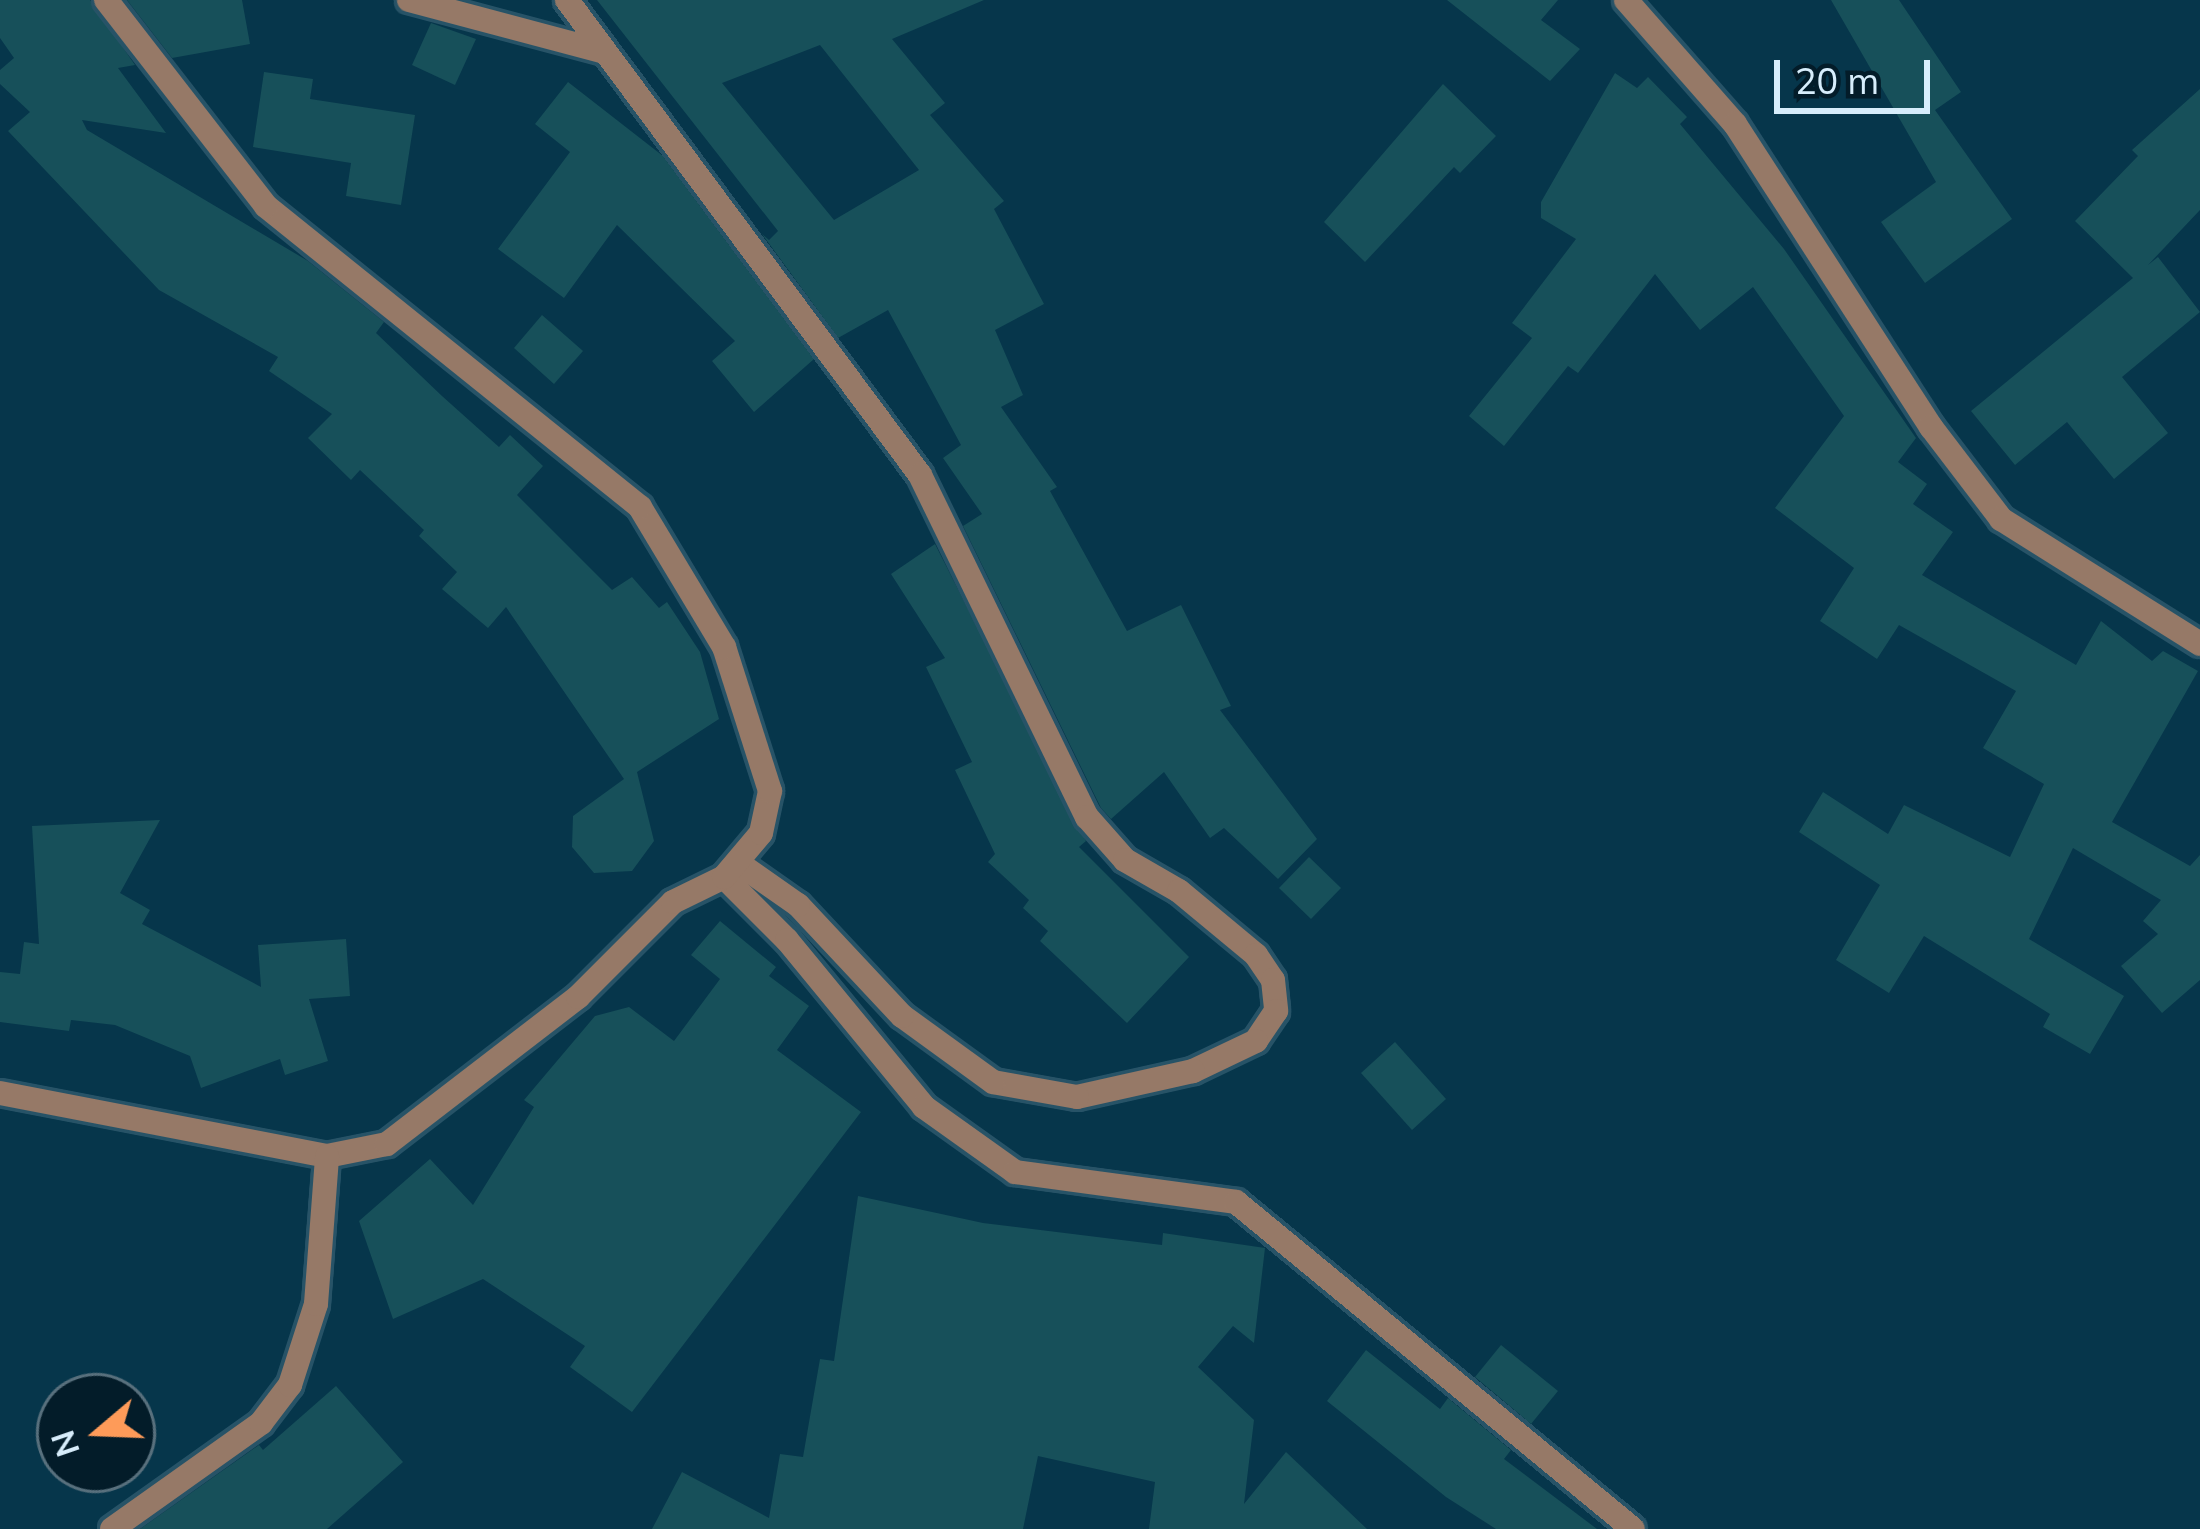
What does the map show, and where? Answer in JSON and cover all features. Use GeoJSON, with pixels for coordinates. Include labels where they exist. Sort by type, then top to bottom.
{"type":"FeatureCollection","features":[{"type":"Feature","properties":{"kind":"street"},"geometry":{"type":"LineString","coordinates":[[0,1093],[327,1156],[387,1144],[578,998],[673,902],[731,870],[761,832],[770,791],[751,715],[724,647],[640,507],[266,206],[106,0]]}},
{"type":"Feature","properties":{"kind":"street"},"geometry":{"type":"LineString","coordinates":[[410,0],[604,52]]}},
{"type":"Feature","properties":{"kind":"street"},"geometry":{"type":"LineString","coordinates":[[567,0],[920,475],[1087,817],[1125,860],[1179,891],[1256,955],[1273,980],[1276,1011],[1256,1041],[1193,1071],[1077,1097],[993,1082],[902,1016],[798,904],[731,870]]}},
{"type":"Feature","properties":{"kind":"street"},"geometry":{"type":"LineString","coordinates":[[1626,0],[1735,124],[1931,427],[2001,519],[2200,644]]}},
{"type":"Feature","properties":{"kind":"street"},"geometry":{"type":"LineString","coordinates":[[731,870],[924,1107],[1015,1172],[1236,1202],[1294,1241],[1633,1529]]}},
{"type":"Feature","properties":{"kind":"street"},"geometry":{"type":"LineString","coordinates":[[112,1529],[261,1423],[290,1385],[316,1304],[327,1156]]}},
{"type":"Feature","properties":{"kind":"building"},"geometry":{"type":"Polygon","coordinates":[[[0,0],[90,0],[135,65],[118,68],[166,133],[82,120],[87,130],[308,261],[384,322],[376,333],[442,396],[499,447],[510,435],[543,466],[517,495],[612,590],[632,577],[659,608],[667,602],[700,652],[719,719],[637,772],[654,841],[632,871],[594,873],[572,847],[573,816],[624,779],[506,607],[488,628],[442,589],[457,572],[419,536],[424,530],[360,470],[351,480],[308,438],[332,414],[269,371],[278,357],[159,290],[8,131],[30,112],[0,84],[0,70],[14,58],[0,38],[0,0]]]}},
{"type":"Feature","properties":{"kind":"building"},"geometry":{"type":"Polygon","coordinates":[[[127,0],[242,0],[250,44],[172,58],[127,0]]]}},
{"type":"Feature","properties":{"kind":"building"},"geometry":{"type":"Polygon","coordinates":[[[597,0],[984,0],[892,39],[945,103],[930,115],[1004,201],[994,209],[1044,304],[995,330],[1023,395],[1001,407],[1057,487],[1050,491],[1127,631],[1181,605],[1231,706],[1220,710],[1317,839],[1278,879],[1224,828],[1210,838],[1164,772],[1111,819],[1101,808],[963,526],[982,514],[943,458],[961,445],[888,310],[838,338],[762,234],[769,240],[778,231],[597,0]],[[820,45],[722,83],[834,220],[919,170],[820,45]]]}},
{"type":"Feature","properties":{"kind":"building"},"geometry":{"type":"Polygon","coordinates":[[[1447,0],[1558,0],[1541,20],[1580,49],[1550,81],[1447,0]]]}},
{"type":"Feature","properties":{"kind":"building"},"geometry":{"type":"Polygon","coordinates":[[[1831,0],[1899,0],[1961,92],[1935,110],[2012,219],[1925,283],[1881,222],[1936,182],[1831,0]]]}},
{"type":"Feature","properties":{"kind":"building"},"geometry":{"type":"Polygon","coordinates":[[[431,23],[476,39],[455,85],[412,65],[431,23]]]}},
{"type":"Feature","properties":{"kind":"building"},"geometry":{"type":"Polygon","coordinates":[[[264,72],[313,79],[310,99],[415,115],[401,205],[346,196],[351,163],[253,147],[264,72]]]}},
{"type":"Feature","properties":{"kind":"building"},"geometry":{"type":"Polygon","coordinates":[[[1615,73],[1637,88],[1648,77],[1687,117],[1680,124],[1784,249],[1916,438],[1898,462],[1927,484],[1913,504],[1953,532],[1922,575],[2076,665],[2101,621],[2152,661],[2163,651],[2198,671],[2112,822],[2190,866],[2200,855],[2200,980],[2162,1013],[2121,966],[2158,934],[2143,921],[2161,900],[2073,848],[2029,939],[2124,996],[2090,1054],[2043,1027],[2050,1014],[1924,936],[1889,993],[1836,960],[1880,885],[1799,832],[1823,792],[1888,834],[1904,805],[2010,857],[2044,784],[1983,748],[2016,691],[1899,625],[1877,659],[1820,621],[1854,568],[1775,508],[1844,416],[1753,287],[1700,330],[1655,274],[1578,373],[1568,366],[1504,446],[1469,416],[1532,338],[1512,323],[1576,239],[1541,218],[1541,202],[1615,73]]]}},
{"type":"Feature","properties":{"kind":"building"},"geometry":{"type":"Polygon","coordinates":[[[568,82],[663,156],[814,359],[754,412],[712,361],[735,341],[617,225],[564,298],[498,249],[570,152],[535,124],[568,82]]]}},
{"type":"Feature","properties":{"kind":"building"},"geometry":{"type":"Polygon","coordinates":[[[1443,84],[1496,136],[1460,173],[1454,167],[1365,262],[1324,222],[1443,84]]]}},
{"type":"Feature","properties":{"kind":"building"},"geometry":{"type":"Polygon","coordinates":[[[2200,89],[2200,210],[2148,265],[2158,257],[2200,312],[2122,377],[2168,433],[2114,479],[2067,422],[2015,465],[1971,411],[2133,278],[2075,221],[2138,156],[2132,150],[2200,89]]]}},
{"type":"Feature","properties":{"kind":"building"},"geometry":{"type":"Polygon","coordinates":[[[542,315],[583,351],[554,384],[514,348],[542,315]]]}},
{"type":"Feature","properties":{"kind":"building"},"geometry":{"type":"Polygon","coordinates":[[[935,544],[1086,841],[1079,847],[1189,957],[1127,1023],[1040,941],[1048,931],[1023,908],[1029,900],[988,862],[995,854],[955,770],[972,762],[926,667],[945,658],[891,574],[935,544]]]}},
{"type":"Feature","properties":{"kind":"building"},"geometry":{"type":"Polygon","coordinates":[[[160,820],[120,893],[150,910],[142,924],[261,987],[258,945],[346,939],[350,996],[309,999],[328,1061],[285,1075],[280,1059],[201,1088],[190,1056],[115,1025],[71,1020],[69,1031],[0,1022],[0,972],[20,974],[24,942],[39,944],[32,826],[160,820]]]}},
{"type":"Feature","properties":{"kind":"building"},"geometry":{"type":"Polygon","coordinates":[[[1309,857],[1341,888],[1311,919],[1279,888],[1309,857]]]}},
{"type":"Feature","properties":{"kind":"building"},"geometry":{"type":"Polygon","coordinates":[[[720,921],[776,967],[769,976],[809,1006],[777,1050],[861,1112],[632,1412],[570,1367],[585,1346],[483,1279],[393,1319],[359,1221],[430,1159],[473,1205],[534,1107],[524,1100],[595,1016],[629,1007],[674,1041],[720,979],[691,955],[720,921]]]}},
{"type":"Feature","properties":{"kind":"building"},"geometry":{"type":"Polygon","coordinates":[[[1395,1042],[1446,1099],[1412,1130],[1361,1073],[1395,1042]]]}},
{"type":"Feature","properties":{"kind":"building"},"geometry":{"type":"Polygon","coordinates":[[[858,1196],[983,1223],[1162,1245],[1163,1233],[1265,1248],[1254,1343],[1233,1326],[1198,1367],[1254,1420],[1244,1504],[1286,1452],[1367,1529],[1149,1529],[1155,1482],[1038,1456],[1023,1529],[652,1529],[682,1472],[769,1518],[780,1454],[803,1457],[820,1359],[834,1361],[858,1196]]]}},
{"type":"Feature","properties":{"kind":"building"},"geometry":{"type":"Polygon","coordinates":[[[1501,1345],[1558,1391],[1531,1424],[1475,1377],[1501,1345]]]}},
{"type":"Feature","properties":{"kind":"building"},"geometry":{"type":"Polygon","coordinates":[[[1366,1350],[1440,1409],[1448,1398],[1511,1450],[1504,1459],[1597,1529],[1496,1529],[1446,1497],[1327,1401],[1366,1350]]]}},
{"type":"Feature","properties":{"kind":"building"},"geometry":{"type":"Polygon","coordinates":[[[336,1386],[403,1462],[327,1529],[140,1529],[259,1445],[263,1450],[336,1386]]]}}]}
